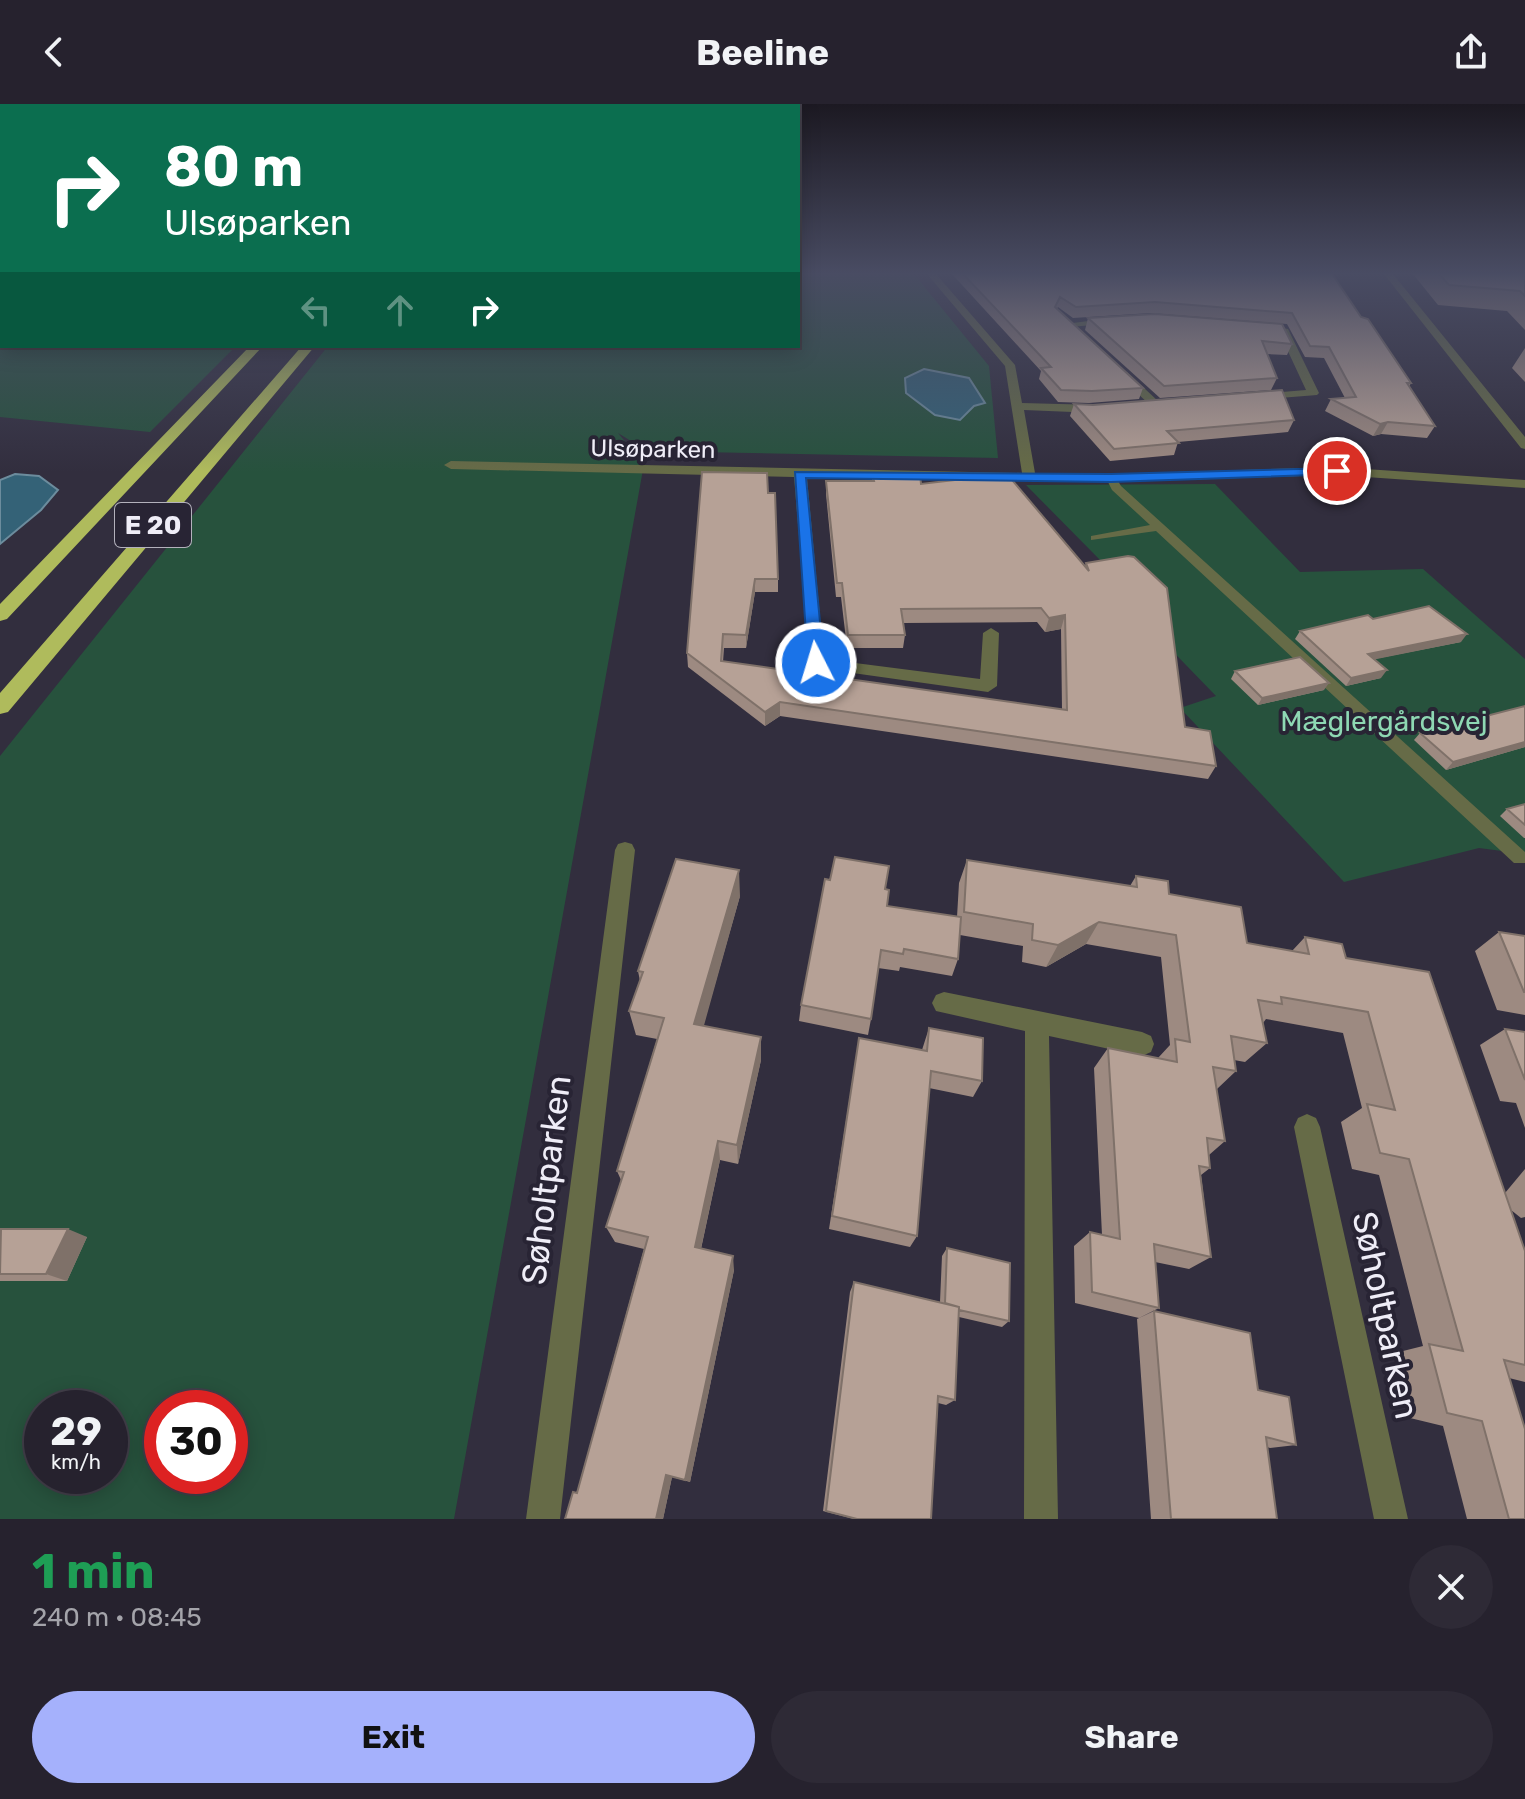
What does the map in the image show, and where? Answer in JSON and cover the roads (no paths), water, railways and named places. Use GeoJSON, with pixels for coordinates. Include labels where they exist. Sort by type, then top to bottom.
{"type":"FeatureCollection","features":[{"type":"Feature","properties":{"kind":"highway","name":"E 20"},"geometry":{"type":"LineString","coordinates":[[0,615],[255,348]]}},
{"type":"Feature","properties":{"kind":"highway","name":"E 20"},"geometry":{"type":"LineString","coordinates":[[0,707],[307,348]]}},
{"type":"Feature","properties":{"kind":"street"},"geometry":{"type":"LineString","coordinates":[[988,340],[1010,365],[1029,476]]}},
{"type":"Feature","properties":{"kind":"street"},"geometry":{"type":"LineString","coordinates":[[1247,398],[1313,393],[1288,340]]}},
{"type":"Feature","properties":{"kind":"street"},"geometry":{"type":"LineString","coordinates":[[1441,340],[1525,445]]}},
{"type":"Feature","properties":{"kind":"street"},"geometry":{"type":"LineString","coordinates":[[1116,367],[1161,404],[1131,406]]}},
{"type":"Feature","properties":{"kind":"street"},"geometry":{"type":"LineString","coordinates":[[1017,406],[1105,409]]}},
{"type":"Feature","properties":{"kind":"street","name":"Ulsøparken"},"geometry":{"type":"LineString","coordinates":[[451,465],[1111,478],[1337,471],[1525,484]]}},
{"type":"Feature","properties":{"kind":"street"},"geometry":{"type":"LineString","coordinates":[[800,474],[816,663],[988,686],[991,633]]}},
{"type":"Feature","properties":{"kind":"street","name":"Søholtparken"},"geometry":{"type":"LineString","coordinates":[[543,1519],[625,850]]}},
{"type":"Feature","properties":{"kind":"street"},"geometry":{"type":"LineString","coordinates":[[944,1003],[1142,1044]]}},
{"type":"Feature","properties":{"kind":"street"},"geometry":{"type":"LineString","coordinates":[[1037,1023],[1041,1519]]}},
{"type":"Feature","properties":{"kind":"street","name":"Søholtparken"},"geometry":{"type":"LineString","coordinates":[[1307,1127],[1391,1519]]}},
{"type":"Feature","properties":{"kind":"lane"},"geometry":{"type":"LineString","coordinates":[[1111,478],[1116,488],[1520,858]]}},
{"type":"Feature","properties":{"kind":"lane"},"geometry":{"type":"LineString","coordinates":[[1095,538],[1158,527]]}},
{"type":"Feature","properties":{"kind":"water"},"geometry":{"type":"Polygon","coordinates":[[[924,369],[969,378],[985,403],[974,406],[960,420],[935,415],[906,393],[905,378],[924,369]]]}},
{"type":"Feature","properties":{"kind":"water"},"geometry":{"type":"Polygon","coordinates":[[[15,474],[39,476],[58,490],[41,510],[0,544],[0,480],[15,474]]]}},
{"type":"Feature","properties":{"kind":"park label","name":"Mæglergårdsvej"},"geometry":{"type":"Point","coordinates":[1384,721]}}]}
